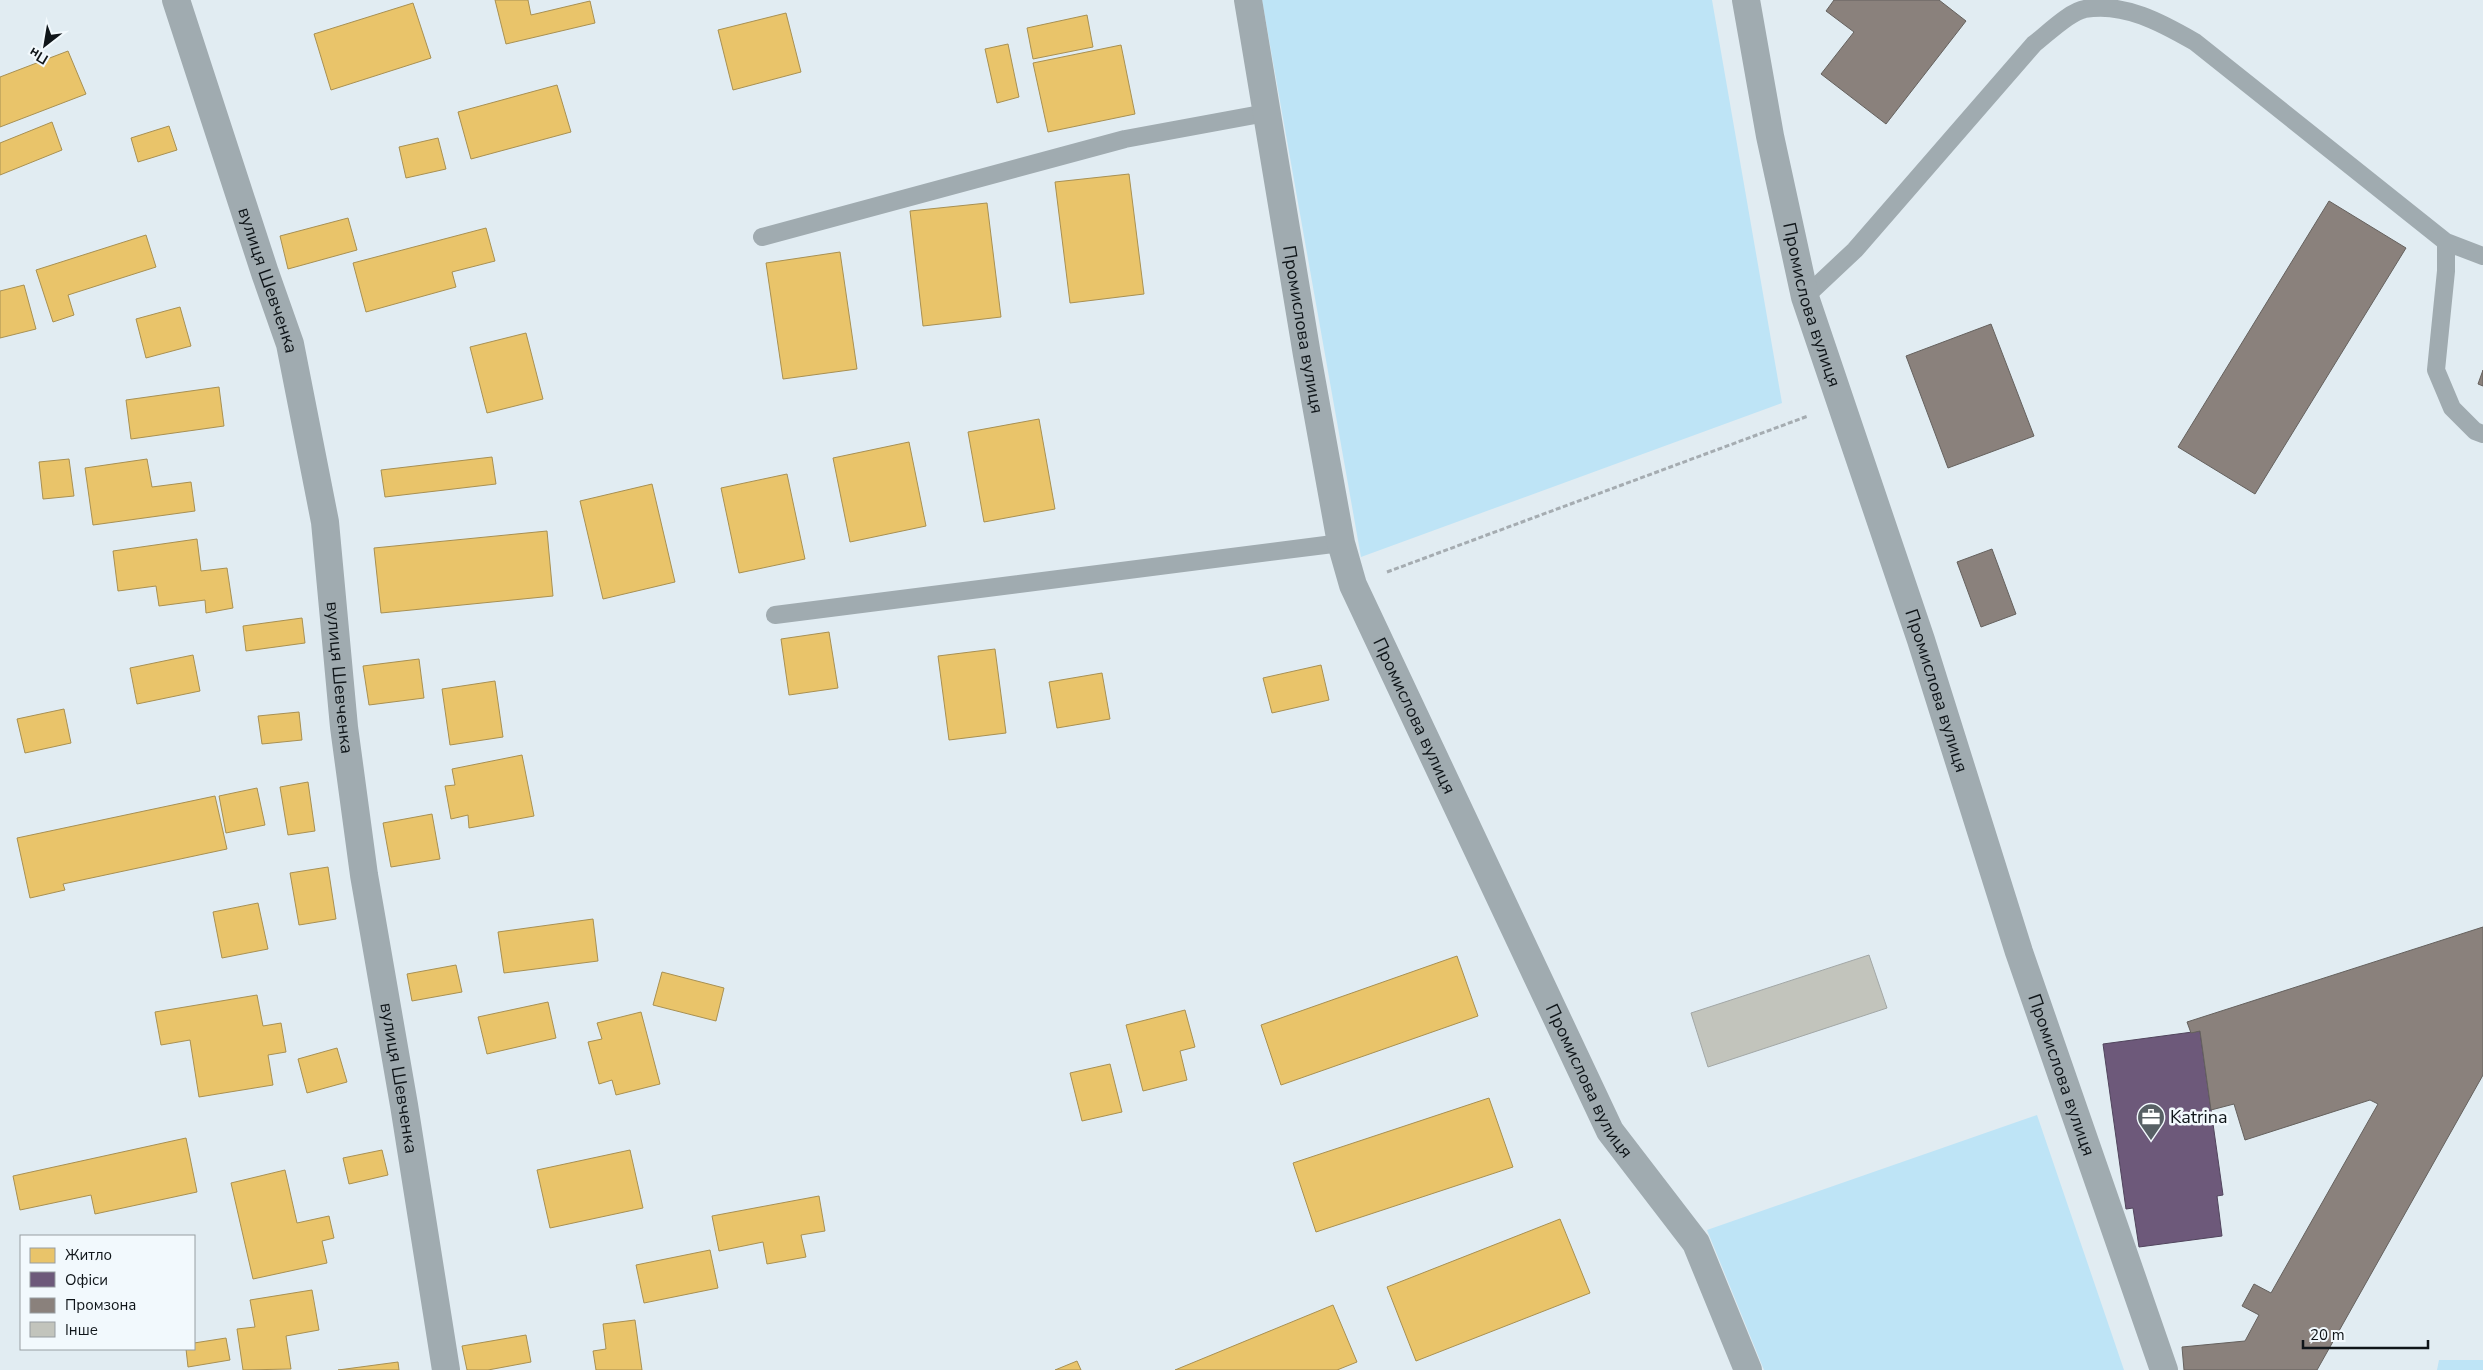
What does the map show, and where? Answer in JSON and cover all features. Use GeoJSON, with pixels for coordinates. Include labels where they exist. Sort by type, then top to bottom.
{"type":"FeatureCollection","features":[{"type":"Feature","properties":{"kind":"street","name":"вулиця Шевченка"},"geometry":{"type":"LineString","coordinates":[[176,0],[290,344],[325,522],[344,727],[364,875],[408,1124],[446,1370]]}},
{"type":"Feature","properties":{"kind":"street","name":"Промислова вулиця"},"geometry":{"type":"LineString","coordinates":[[1248,0],[1341,543],[1353,585],[1610,1131],[1696,1243],[1748,1370]]}},
{"type":"Feature","properties":{"kind":"street","name":"Промислова вулиця"},"geometry":{"type":"LineString","coordinates":[[1746,0],[1770,136],[1805,297],[1921,640],[2020,952],[2164,1370]]}},
{"type":"Feature","properties":{"kind":"lane"},"geometry":{"type":"LineString","coordinates":[[1805,297],[1855,250],[2034,44],[2062,22],[2084,9],[2123,10],[2160,22],[2195,42],[2446,242],[2483,256]]}},
{"type":"Feature","properties":{"kind":"lane"},"geometry":{"type":"LineString","coordinates":[[762,237],[1126,139],[1266,113]]}},
{"type":"Feature","properties":{"kind":"lane"},"geometry":{"type":"LineString","coordinates":[[2446,242],[2446,271],[2436,370],[2452,408],[2476,431],[2483,434]]}},
{"type":"Feature","properties":{"kind":"lane"},"geometry":{"type":"LineString","coordinates":[[775,615],[1341,543]]}},
{"type":"Feature","properties":{"kind":"path"},"geometry":{"type":"LineString","coordinates":[[1353,585],[1841,404]]}},
{"type":"Feature","properties":{"kind":"shaded area"},"geometry":{"type":"Polygon","coordinates":[[[1262,0],[1712,0],[1782,403],[1361,557],[1262,0]]]}},
{"type":"Feature","properties":{"kind":"shaded area"},"geometry":{"type":"Polygon","coordinates":[[[2037,1115],[2124,1370],[1764,1370],[1707,1230],[2037,1115]]]}},
{"type":"Feature","properties":{"kind":"shaded area"},"geometry":{"type":"Polygon","coordinates":[[[2439,1360],[2483,1360],[2483,1370],[2437,1370],[2439,1360]]]}},
{"type":"Feature","properties":{"kind":"building: Житло"},"geometry":{"type":"Polygon","coordinates":[[[495,0],[528,0],[531,15],[590,1],[595,23],[506,44],[495,0]]]}},
{"type":"Feature","properties":{"kind":"building: Житло"},"geometry":{"type":"Polygon","coordinates":[[[413,3],[431,58],[331,90],[314,34],[413,3]]]}},
{"type":"Feature","properties":{"kind":"building: Житло"},"geometry":{"type":"Polygon","coordinates":[[[786,13],[801,72],[733,90],[718,30],[786,13]]]}},
{"type":"Feature","properties":{"kind":"building: Житло"},"geometry":{"type":"Polygon","coordinates":[[[1087,15],[1093,47],[1033,59],[1027,28],[1087,15]]]}},
{"type":"Feature","properties":{"kind":"building: Житло"},"geometry":{"type":"Polygon","coordinates":[[[1008,44],[1019,97],[997,103],[985,49],[1008,44]]]}},
{"type":"Feature","properties":{"kind":"building: Житло"},"geometry":{"type":"Polygon","coordinates":[[[1121,45],[1135,114],[1048,132],[1033,63],[1121,45]]]}},
{"type":"Feature","properties":{"kind":"building: Житло"},"geometry":{"type":"Polygon","coordinates":[[[68,51],[86,94],[0,127],[0,77],[68,51]]]}},
{"type":"Feature","properties":{"kind":"building: Житло"},"geometry":{"type":"Polygon","coordinates":[[[557,85],[571,132],[471,159],[458,112],[557,85]]]}},
{"type":"Feature","properties":{"kind":"building: Житло"},"geometry":{"type":"Polygon","coordinates":[[[52,122],[62,150],[0,175],[0,143],[52,122]]]}},
{"type":"Feature","properties":{"kind":"building: Житло"},"geometry":{"type":"Polygon","coordinates":[[[169,126],[177,150],[138,162],[131,138],[169,126]]]}},
{"type":"Feature","properties":{"kind":"building: Житло"},"geometry":{"type":"Polygon","coordinates":[[[438,138],[446,169],[406,178],[399,147],[438,138]]]}},
{"type":"Feature","properties":{"kind":"building: Житло"},"geometry":{"type":"Polygon","coordinates":[[[1129,174],[1144,294],[1070,303],[1055,182],[1129,174]]]}},
{"type":"Feature","properties":{"kind":"building: Житло"},"geometry":{"type":"Polygon","coordinates":[[[987,203],[1001,317],[923,326],[910,211],[987,203]]]}},
{"type":"Feature","properties":{"kind":"building: Житло"},"geometry":{"type":"Polygon","coordinates":[[[348,218],[357,250],[288,269],[280,236],[348,218]]]}},
{"type":"Feature","properties":{"kind":"building: Житло"},"geometry":{"type":"Polygon","coordinates":[[[486,228],[495,261],[452,272],[456,287],[366,312],[353,263],[486,228]]]}},
{"type":"Feature","properties":{"kind":"building: Житло"},"geometry":{"type":"Polygon","coordinates":[[[146,235],[156,267],[68,295],[74,315],[53,322],[36,270],[146,235]]]}},
{"type":"Feature","properties":{"kind":"building: Житло"},"geometry":{"type":"Polygon","coordinates":[[[840,252],[857,369],[783,379],[766,263],[840,252]]]}},
{"type":"Feature","properties":{"kind":"building: Житло"},"geometry":{"type":"Polygon","coordinates":[[[24,285],[36,329],[0,338],[0,291],[24,285]]]}},
{"type":"Feature","properties":{"kind":"building: Житло"},"geometry":{"type":"Polygon","coordinates":[[[180,307],[191,346],[146,358],[136,319],[180,307]]]}},
{"type":"Feature","properties":{"kind":"building: Житло"},"geometry":{"type":"Polygon","coordinates":[[[526,333],[543,399],[487,413],[470,347],[526,333]]]}},
{"type":"Feature","properties":{"kind":"building: Житло"},"geometry":{"type":"Polygon","coordinates":[[[219,387],[224,426],[131,439],[126,400],[219,387]]]}},
{"type":"Feature","properties":{"kind":"building: Житло"},"geometry":{"type":"Polygon","coordinates":[[[1039,419],[1055,509],[984,522],[968,432],[1039,419]]]}},
{"type":"Feature","properties":{"kind":"building: Житло"},"geometry":{"type":"Polygon","coordinates":[[[909,442],[926,526],[850,542],[833,458],[909,442]]]}},
{"type":"Feature","properties":{"kind":"building: Житло"},"geometry":{"type":"Polygon","coordinates":[[[492,457],[496,484],[385,497],[381,470],[492,457]]]}},
{"type":"Feature","properties":{"kind":"building: Житло"},"geometry":{"type":"Polygon","coordinates":[[[69,459],[74,496],[43,499],[39,462],[69,459]]]}},
{"type":"Feature","properties":{"kind":"building: Житло"},"geometry":{"type":"Polygon","coordinates":[[[147,459],[152,487],[191,482],[195,511],[93,525],[85,468],[147,459]]]}},
{"type":"Feature","properties":{"kind":"building: Житло"},"geometry":{"type":"Polygon","coordinates":[[[787,474],[805,559],[739,573],[721,488],[787,474]]]}},
{"type":"Feature","properties":{"kind":"building: Житло"},"geometry":{"type":"Polygon","coordinates":[[[652,484],[675,582],[603,599],[580,501],[652,484]]]}},
{"type":"Feature","properties":{"kind":"building: Житло"},"geometry":{"type":"Polygon","coordinates":[[[547,531],[553,596],[381,613],[374,548],[547,531]]]}},
{"type":"Feature","properties":{"kind":"building: Житло"},"geometry":{"type":"Polygon","coordinates":[[[197,539],[201,571],[227,568],[233,608],[206,613],[205,600],[159,606],[156,586],[118,591],[113,551],[197,539]]]}},
{"type":"Feature","properties":{"kind":"building: Житло"},"geometry":{"type":"Polygon","coordinates":[[[302,618],[305,643],[246,651],[243,626],[302,618]]]}},
{"type":"Feature","properties":{"kind":"building: Житло"},"geometry":{"type":"Polygon","coordinates":[[[829,632],[838,688],[789,695],[781,639],[829,632]]]}},
{"type":"Feature","properties":{"kind":"building: Житло"},"geometry":{"type":"Polygon","coordinates":[[[995,649],[1006,733],[949,740],[938,656],[995,649]]]}},
{"type":"Feature","properties":{"kind":"building: Житло"},"geometry":{"type":"Polygon","coordinates":[[[193,655],[200,691],[137,704],[130,668],[193,655]]]}},
{"type":"Feature","properties":{"kind":"building: Житло"},"geometry":{"type":"Polygon","coordinates":[[[419,659],[424,698],[369,705],[363,666],[419,659]]]}},
{"type":"Feature","properties":{"kind":"building: Житло"},"geometry":{"type":"Polygon","coordinates":[[[1321,665],[1329,700],[1272,713],[1263,678],[1321,665]]]}},
{"type":"Feature","properties":{"kind":"building: Житло"},"geometry":{"type":"Polygon","coordinates":[[[1102,673],[1110,719],[1057,728],[1049,682],[1102,673]]]}},
{"type":"Feature","properties":{"kind":"building: Житло"},"geometry":{"type":"Polygon","coordinates":[[[495,681],[503,737],[450,745],[442,689],[495,681]]]}},
{"type":"Feature","properties":{"kind":"building: Житло"},"geometry":{"type":"Polygon","coordinates":[[[64,709],[71,743],[25,753],[17,719],[64,709]]]}},
{"type":"Feature","properties":{"kind":"building: Житло"},"geometry":{"type":"Polygon","coordinates":[[[299,712],[302,740],[262,744],[258,716],[299,712]]]}},
{"type":"Feature","properties":{"kind":"building: Житло"},"geometry":{"type":"Polygon","coordinates":[[[522,755],[534,816],[469,828],[468,815],[451,819],[445,786],[455,785],[452,769],[522,755]]]}},
{"type":"Feature","properties":{"kind":"building: Житло"},"geometry":{"type":"Polygon","coordinates":[[[308,782],[315,831],[288,835],[280,787],[308,782]]]}},
{"type":"Feature","properties":{"kind":"building: Житло"},"geometry":{"type":"Polygon","coordinates":[[[257,788],[265,825],[226,833],[219,796],[257,788]]]}},
{"type":"Feature","properties":{"kind":"building: Житло"},"geometry":{"type":"Polygon","coordinates":[[[215,796],[227,849],[63,884],[65,890],[30,898],[17,838],[215,796]]]}},
{"type":"Feature","properties":{"kind":"building: Житло"},"geometry":{"type":"Polygon","coordinates":[[[432,814],[440,859],[391,867],[383,823],[432,814]]]}},
{"type":"Feature","properties":{"kind":"building: Житло"},"geometry":{"type":"Polygon","coordinates":[[[328,867],[336,919],[299,925],[290,873],[328,867]]]}},
{"type":"Feature","properties":{"kind":"building: Житло"},"geometry":{"type":"Polygon","coordinates":[[[258,903],[268,949],[222,958],[213,912],[258,903]]]}},
{"type":"Feature","properties":{"kind":"building: Житло"},"geometry":{"type":"Polygon","coordinates":[[[593,919],[598,961],[504,973],[498,932],[593,919]]]}},
{"type":"Feature","properties":{"kind":"building: Житло"},"geometry":{"type":"Polygon","coordinates":[[[1457,956],[1478,1016],[1281,1085],[1261,1025],[1457,956]]]}},
{"type":"Feature","properties":{"kind":"building: Житло"},"geometry":{"type":"Polygon","coordinates":[[[456,965],[462,992],[412,1001],[407,974],[456,965]]]}},
{"type":"Feature","properties":{"kind":"building: Житло"},"geometry":{"type":"Polygon","coordinates":[[[662,972],[724,988],[716,1021],[653,1005],[662,972]]]}},
{"type":"Feature","properties":{"kind":"building: Житло"},"geometry":{"type":"Polygon","coordinates":[[[257,995],[263,1026],[281,1023],[286,1052],[268,1055],[273,1085],[199,1097],[190,1040],[161,1045],[155,1012],[257,995]]]}},
{"type":"Feature","properties":{"kind":"building: Житло"},"geometry":{"type":"Polygon","coordinates":[[[548,1002],[556,1038],[487,1054],[478,1017],[548,1002]]]}},
{"type":"Feature","properties":{"kind":"building: Житло"},"geometry":{"type":"Polygon","coordinates":[[[1185,1010],[1195,1047],[1180,1051],[1187,1080],[1143,1091],[1126,1025],[1185,1010]]]}},
{"type":"Feature","properties":{"kind":"building: Житло"},"geometry":{"type":"Polygon","coordinates":[[[641,1012],[660,1084],[616,1095],[612,1080],[599,1084],[588,1042],[602,1039],[597,1023],[641,1012]]]}},
{"type":"Feature","properties":{"kind":"building: Житло"},"geometry":{"type":"Polygon","coordinates":[[[337,1048],[347,1082],[307,1093],[298,1059],[337,1048]]]}},
{"type":"Feature","properties":{"kind":"building: Житло"},"geometry":{"type":"Polygon","coordinates":[[[1110,1064],[1122,1112],[1082,1121],[1070,1073],[1110,1064]]]}},
{"type":"Feature","properties":{"kind":"building: Житло"},"geometry":{"type":"Polygon","coordinates":[[[1489,1098],[1513,1167],[1316,1232],[1293,1163],[1489,1098]]]}},
{"type":"Feature","properties":{"kind":"building: Житло"},"geometry":{"type":"Polygon","coordinates":[[[186,1138],[197,1192],[95,1214],[91,1195],[20,1210],[13,1176],[186,1138]]]}},
{"type":"Feature","properties":{"kind":"building: Житло"},"geometry":{"type":"Polygon","coordinates":[[[382,1150],[388,1175],[349,1184],[343,1158],[382,1150]]]}},
{"type":"Feature","properties":{"kind":"building: Житло"},"geometry":{"type":"Polygon","coordinates":[[[630,1150],[643,1208],[550,1228],[537,1170],[630,1150]]]}},
{"type":"Feature","properties":{"kind":"building: Житло"},"geometry":{"type":"Polygon","coordinates":[[[285,1170],[297,1223],[329,1216],[334,1238],[322,1241],[327,1263],[253,1279],[231,1183],[285,1170]]]}},
{"type":"Feature","properties":{"kind":"building: Житло"},"geometry":{"type":"Polygon","coordinates":[[[819,1196],[825,1231],[801,1235],[806,1257],[767,1264],[763,1242],[719,1251],[712,1216],[819,1196]]]}},
{"type":"Feature","properties":{"kind":"building: Житло"},"geometry":{"type":"Polygon","coordinates":[[[1560,1219],[1590,1293],[1416,1361],[1387,1287],[1560,1219]]]}},
{"type":"Feature","properties":{"kind":"building: Житло"},"geometry":{"type":"Polygon","coordinates":[[[710,1250],[718,1288],[644,1303],[636,1265],[710,1250]]]}},
{"type":"Feature","properties":{"kind":"building: Житло"},"geometry":{"type":"Polygon","coordinates":[[[312,1290],[319,1330],[286,1336],[291,1369],[243,1370],[237,1329],[255,1327],[250,1300],[312,1290]]]}},
{"type":"Feature","properties":{"kind":"building: Житло"},"geometry":{"type":"Polygon","coordinates":[[[1333,1305],[1357,1362],[1337,1370],[1175,1370],[1333,1305]]]}},
{"type":"Feature","properties":{"kind":"building: Житло"},"geometry":{"type":"Polygon","coordinates":[[[635,1320],[642,1370],[596,1370],[593,1351],[606,1349],[603,1324],[635,1320]]]}},
{"type":"Feature","properties":{"kind":"building: Житло"},"geometry":{"type":"Polygon","coordinates":[[[526,1335],[531,1362],[488,1370],[467,1370],[462,1346],[526,1335]]]}},
{"type":"Feature","properties":{"kind":"building: Житло"},"geometry":{"type":"Polygon","coordinates":[[[226,1338],[230,1360],[188,1367],[186,1350],[195,1350],[195,1343],[226,1338]]]}},
{"type":"Feature","properties":{"kind":"building: Житло"},"geometry":{"type":"Polygon","coordinates":[[[1077,1361],[1081,1370],[1055,1370],[1077,1361]]]}},
{"type":"Feature","properties":{"kind":"building: Житло"},"geometry":{"type":"Polygon","coordinates":[[[398,1362],[399,1370],[338,1370],[398,1362]]]}},
{"type":"Feature","properties":{"kind":"building: Офіси"},"geometry":{"type":"Polygon","coordinates":[[[2200,1031],[2223,1195],[2217,1196],[2222,1236],[2139,1247],[2133,1208],[2126,1209],[2103,1044],[2200,1031]]]}},
{"type":"Feature","properties":{"kind":"building: Промзона"},"geometry":{"type":"Polygon","coordinates":[[[1834,0],[1939,0],[1966,21],[1886,124],[1821,74],[1854,32],[1826,11],[1834,0]]]}},
{"type":"Feature","properties":{"kind":"building: Промзона"},"geometry":{"type":"Polygon","coordinates":[[[2329,201],[2406,248],[2255,494],[2178,447],[2329,201]]]}},
{"type":"Feature","properties":{"kind":"building: Промзона"},"geometry":{"type":"Polygon","coordinates":[[[1991,324],[2034,436],[1948,468],[1906,356],[1991,324]]]}},
{"type":"Feature","properties":{"kind":"building: Промзона"},"geometry":{"type":"Polygon","coordinates":[[[2483,370],[2483,386],[2478,384],[2483,370]]]}},
{"type":"Feature","properties":{"kind":"building: Промзона"},"geometry":{"type":"Polygon","coordinates":[[[1992,549],[2016,614],[1981,627],[1957,562],[1992,549]]]}},
{"type":"Feature","properties":{"kind":"building: Промзона"},"geometry":{"type":"Polygon","coordinates":[[[2483,927],[2483,1075],[2317,1370],[2184,1370],[2182,1347],[2245,1341],[2259,1315],[2242,1306],[2254,1284],[2271,1293],[2378,1104],[2370,1100],[2245,1140],[2234,1104],[2211,1110],[2200,1031],[2191,1033],[2187,1022],[2483,927]]]}},
{"type":"Feature","properties":{"kind":"building: Інше"},"geometry":{"type":"Polygon","coordinates":[[[1869,955],[1887,1008],[1708,1067],[1691,1013],[1869,955]]]}},
{"type":"Feature","properties":{"kind":"place","name":"Katrina"},"geometry":{"type":"Point","coordinates":[2151,1141]}}]}
